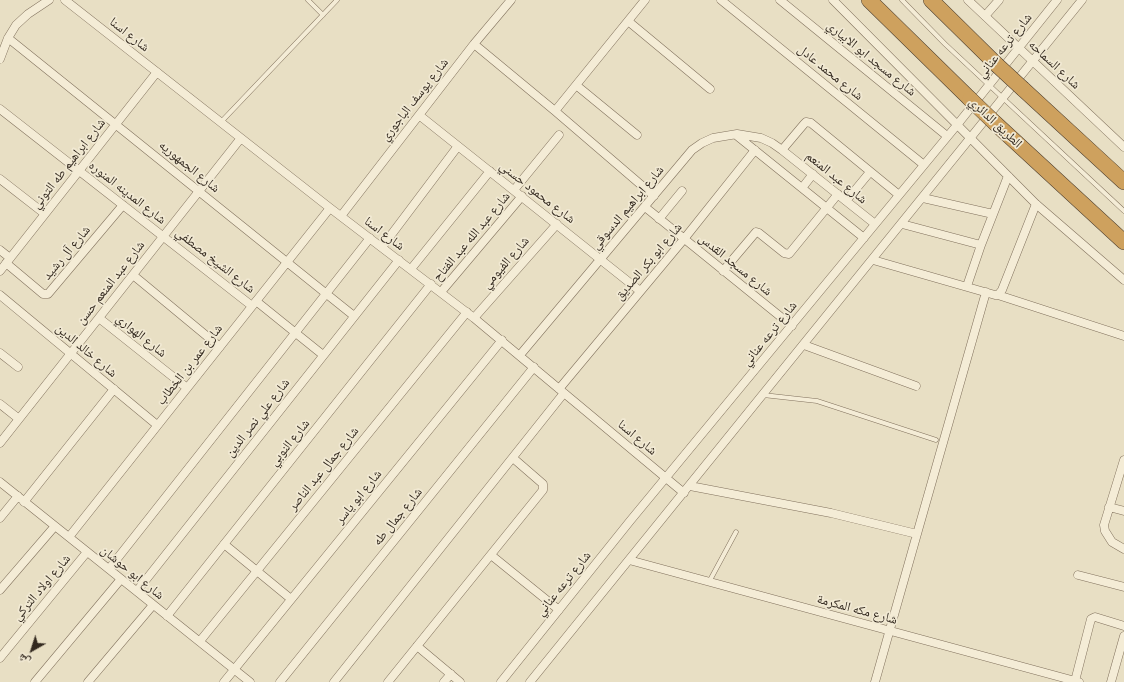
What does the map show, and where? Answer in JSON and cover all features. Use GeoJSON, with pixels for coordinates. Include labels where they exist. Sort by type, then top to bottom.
{"type":"FeatureCollection","features":[{"type":"Feature","properties":{"kind":"highway","name":"الطريق الدائري"},"geometry":{"type":"LineString","coordinates":[[869,0],[995,123],[1124,242]]}},
{"type":"Feature","properties":{"kind":"highway"},"geometry":{"type":"LineString","coordinates":[[931,0],[997,65],[1124,182]]}},
{"type":"Feature","properties":{"kind":"street"},"geometry":{"type":"LineString","coordinates":[[0,59],[8,38],[16,26],[28,14],[49,0]]}},
{"type":"Feature","properties":{"kind":"street","name":"شارع اسنا"},"geometry":{"type":"LineString","coordinates":[[65,0],[330,208],[467,312],[667,478],[687,490]]}},
{"type":"Feature","properties":{"kind":"street","name":"شارع يوسف الباجوري"},"geometry":{"type":"LineString","coordinates":[[341,216],[474,44],[510,0]]}},
{"type":"Feature","properties":{"kind":"street"},"geometry":{"type":"LineString","coordinates":[[555,111],[645,0]]}},
{"type":"Feature","properties":{"kind":"street","name":"شارع محمد عادل"},"geometry":{"type":"LineString","coordinates":[[721,0],[924,165]]}},
{"type":"Feature","properties":{"kind":"street","name":"شارع مسجد ابو الابياري"},"geometry":{"type":"LineString","coordinates":[[780,0],[947,136]]}},
{"type":"Feature","properties":{"kind":"street"},"geometry":{"type":"LineString","coordinates":[[833,0],[1036,204],[1124,280]]}},
{"type":"Feature","properties":{"kind":"street","name":"شارع السماحه"},"geometry":{"type":"LineString","coordinates":[[968,0],[1124,147]]}},
{"type":"Feature","properties":{"kind":"street"},"geometry":{"type":"LineString","coordinates":[[986,16],[999,0]]}},
{"type":"Feature","properties":{"kind":"street","name":"شارع ترعه عناني"},"geometry":{"type":"LineString","coordinates":[[501,682],[957,125],[1057,0]]}},
{"type":"Feature","properties":{"kind":"street"},"geometry":{"type":"LineString","coordinates":[[530,682],[687,490],[1082,0]]}},
{"type":"Feature","properties":{"kind":"street"},"geometry":{"type":"LineString","coordinates":[[628,21],[710,89]]}},
{"type":"Feature","properties":{"kind":"street","name":"شارع الجمهوريه"},"geometry":{"type":"LineString","coordinates":[[8,38],[354,316]]}},
{"type":"Feature","properties":{"kind":"street"},"geometry":{"type":"LineString","coordinates":[[474,44],[654,196]]}},
{"type":"Feature","properties":{"kind":"street","name":"شارع ابراهيم طه التوني"},"geometry":{"type":"LineString","coordinates":[[0,271],[157,72]]}},
{"type":"Feature","properties":{"kind":"street"},"geometry":{"type":"LineString","coordinates":[[576,85],[636,135]]}},
{"type":"Feature","properties":{"kind":"street","name":"شارع المدينه المنوره"},"geometry":{"type":"LineString","coordinates":[[0,109],[163,236]]}},
{"type":"Feature","properties":{"kind":"street","name":"شارع محمود حسني"},"geometry":{"type":"LineString","coordinates":[[419,115],[640,291]]}},
{"type":"Feature","properties":{"kind":"street"},"geometry":{"type":"LineString","coordinates":[[782,150],[806,122],[811,123],[899,195]]}},
{"type":"Feature","properties":{"kind":"street"},"geometry":{"type":"LineString","coordinates":[[736,134],[864,238]]}},
{"type":"Feature","properties":{"kind":"street","name":"شارع ابراهيم الدسوقي"},"geometry":{"type":"LineString","coordinates":[[520,355],[692,150],[713,138],[736,134],[761,138],[782,150]]}},
{"type":"Feature","properties":{"kind":"street"},"geometry":{"type":"LineString","coordinates":[[514,190],[558,135]]}},
{"type":"Feature","properties":{"kind":"street","name":"شارع عبد المنعم حسن"},"geometry":{"type":"LineString","coordinates":[[0,443],[241,138]]}},
{"type":"Feature","properties":{"kind":"street"},"geometry":{"type":"LineString","coordinates":[[382,247],[458,146]]}},
{"type":"Feature","properties":{"kind":"street","name":"شارع ابو بكر الصديق"},"geometry":{"type":"LineString","coordinates":[[334,682],[513,458],[562,391],[640,291],[684,239],[755,150]]}},
{"type":"Feature","properties":{"kind":"street","name":"شارع عبد المنعم"},"geometry":{"type":"LineString","coordinates":[[782,150],[875,224]]}},
{"type":"Feature","properties":{"kind":"street"},"geometry":{"type":"LineString","coordinates":[[411,269],[490,171]]}},
{"type":"Feature","properties":{"kind":"street"},"geometry":{"type":"LineString","coordinates":[[846,201],[870,172]]}},
{"type":"Feature","properties":{"kind":"street"},"geometry":{"type":"LineString","coordinates":[[802,188],[813,174]]}},
{"type":"Feature","properties":{"kind":"street"},"geometry":{"type":"LineString","coordinates":[[967,286],[981,245],[1008,176]]}},
{"type":"Feature","properties":{"kind":"street"},"geometry":{"type":"LineString","coordinates":[[0,179],[45,214]]}},
{"type":"Feature","properties":{"kind":"street"},"geometry":{"type":"LineString","coordinates":[[659,219],[682,191]]}},
{"type":"Feature","properties":{"kind":"street"},"geometry":{"type":"LineString","coordinates":[[723,271],[756,232],[759,232],[784,253],[789,254],[838,194]]}},
{"type":"Feature","properties":{"kind":"street","name":"شارع عبد الله عبد الفتاح"},"geometry":{"type":"LineString","coordinates":[[441,292],[522,196]]}},
{"type":"Feature","properties":{"kind":"street"},"geometry":{"type":"LineString","coordinates":[[923,198],[993,214]]}},
{"type":"Feature","properties":{"kind":"street"},"geometry":{"type":"LineString","coordinates":[[998,295],[1002,290],[1036,204]]}},
{"type":"Feature","properties":{"kind":"street","name":"شارع آل رشيد"},"geometry":{"type":"LineString","coordinates":[[8,260],[44,294],[48,294],[123,205]]}},
{"type":"Feature","properties":{"kind":"street","name":"شارع مسجد القدس"},"geometry":{"type":"LineString","coordinates":[[645,207],[792,326]]}},
{"type":"Feature","properties":{"kind":"street","name":"شارع عمر بن الخطاب"},"geometry":{"type":"LineString","coordinates":[[69,537],[330,208]]}},
{"type":"Feature","properties":{"kind":"street","name":"شارع الفيومي"},"geometry":{"type":"LineString","coordinates":[[474,318],[556,224]]}},
{"type":"Feature","properties":{"kind":"street"},"geometry":{"type":"LineString","coordinates":[[902,224],[981,245]]}},
{"type":"Feature","properties":{"kind":"street","name":"شارع الشيخ مصطفي"},"geometry":{"type":"LineString","coordinates":[[163,236],[296,333],[323,355]]}},
{"type":"Feature","properties":{"kind":"street"},"geometry":{"type":"LineString","coordinates":[[109,569],[370,238]]}},
{"type":"Feature","properties":{"kind":"street"},"geometry":{"type":"LineString","coordinates":[[0,250],[8,260]]}},
{"type":"Feature","properties":{"kind":"street","name":"شارع علي نصر الدين"},"geometry":{"type":"LineString","coordinates":[[136,591],[399,260]]}},
{"type":"Feature","properties":{"kind":"street"},"geometry":{"type":"LineString","coordinates":[[873,260],[998,295],[1124,336]]}},
{"type":"Feature","properties":{"kind":"street"},"geometry":{"type":"LineString","coordinates":[[133,275],[220,347]]}},
{"type":"Feature","properties":{"kind":"street","name":"شارع النوبي"},"geometry":{"type":"LineString","coordinates":[[167,616],[431,284]]}},
{"type":"Feature","properties":{"kind":"street"},"geometry":{"type":"LineString","coordinates":[[875,682],[986,292]]}},
{"type":"Feature","properties":{"kind":"street","name":"شارع خالد الدين"},"geometry":{"type":"LineString","coordinates":[[0,295],[158,425]]}},
{"type":"Feature","properties":{"kind":"street","name":"شارع جمال عبد الناصر"},"geometry":{"type":"LineString","coordinates":[[200,641],[467,312]]}},
{"type":"Feature","properties":{"kind":"street","name":"شارع الهواري"},"geometry":{"type":"LineString","coordinates":[[99,318],[187,388]]}},
{"type":"Feature","properties":{"kind":"street","name":"شارع ابو ياسر"},"geometry":{"type":"LineString","coordinates":[[224,682],[502,340]]}},
{"type":"Feature","properties":{"kind":"street"},"geometry":{"type":"LineString","coordinates":[[804,345],[916,386]]}},
{"type":"Feature","properties":{"kind":"street"},"geometry":{"type":"LineString","coordinates":[[0,353],[18,367]]}},
{"type":"Feature","properties":{"kind":"street","name":"شارع جمال طه"},"geometry":{"type":"LineString","coordinates":[[280,682],[534,367]]}},
{"type":"Feature","properties":{"kind":"street"},"geometry":{"type":"LineString","coordinates":[[0,518],[21,499],[114,389]]}},
{"type":"Feature","properties":{"kind":"street"},"geometry":{"type":"LineString","coordinates":[[0,404],[18,419]]}},
{"type":"Feature","properties":{"kind":"street"},"geometry":{"type":"LineString","coordinates":[[388,682],[543,490],[543,484],[513,458]]}},
{"type":"Feature","properties":{"kind":"street"},"geometry":{"type":"LineString","coordinates":[[1124,460],[1122,472],[1104,525],[1105,531],[1112,542],[1124,549]]}},
{"type":"Feature","properties":{"kind":"street","name":"شارع ابو حوشان"},"geometry":{"type":"LineString","coordinates":[[0,482],[250,682]]}},
{"type":"Feature","properties":{"kind":"street"},"geometry":{"type":"LineString","coordinates":[[687,490],[831,513],[917,534]]}},
{"type":"Feature","properties":{"kind":"street"},"geometry":{"type":"LineString","coordinates":[[1109,507],[1124,511]]}},
{"type":"Feature","properties":{"kind":"street"},"geometry":{"type":"LineString","coordinates":[[0,590],[55,526]]}},
{"type":"Feature","properties":{"kind":"street"},"geometry":{"type":"LineString","coordinates":[[224,544],[291,599]]}},
{"type":"Feature","properties":{"kind":"street","name":"شارع اولاد التركي"},"geometry":{"type":"LineString","coordinates":[[0,658],[87,552]]}},
{"type":"Feature","properties":{"kind":"street"},"geometry":{"type":"LineString","coordinates":[[490,555],[559,610]]}},
{"type":"Feature","properties":{"kind":"street","name":"شارع مكه المكرمة"},"geometry":{"type":"LineString","coordinates":[[629,560],[1077,681]]}},
{"type":"Feature","properties":{"kind":"street"},"geometry":{"type":"LineString","coordinates":[[1078,575],[1124,587]]}},
{"type":"Feature","properties":{"kind":"street"},"geometry":{"type":"LineString","coordinates":[[35,682],[121,579]]}},
{"type":"Feature","properties":{"kind":"street"},"geometry":{"type":"LineString","coordinates":[[88,682],[153,604]]}},
{"type":"Feature","properties":{"kind":"street"},"geometry":{"type":"LineString","coordinates":[[1077,681],[1091,619],[1095,617],[1124,626]]}},
{"type":"Feature","properties":{"kind":"street"},"geometry":{"type":"LineString","coordinates":[[1110,682],[1124,636]]}},
{"type":"Feature","properties":{"kind":"street"},"geometry":{"type":"LineString","coordinates":[[417,646],[460,682]]}},
{"type":"Feature","properties":{"kind":"street"},"geometry":{"type":"LineString","coordinates":[[444,682],[451,674]]}},
{"type":"Feature","properties":{"kind":"lane"},"geometry":{"type":"LineString","coordinates":[[308,0],[323,15]]}},
{"type":"Feature","properties":{"kind":"lane"},"geometry":{"type":"LineString","coordinates":[[221,122],[336,0]]}},
{"type":"Feature","properties":{"kind":"lane"},"geometry":{"type":"LineString","coordinates":[[902,0],[945,44],[1124,211]]}},
{"type":"Feature","properties":{"kind":"lane"},"geometry":{"type":"LineString","coordinates":[[763,395],[817,401],[936,440]]}},
{"type":"Feature","properties":{"kind":"lane"},"geometry":{"type":"LineString","coordinates":[[709,582],[736,532]]}}]}
